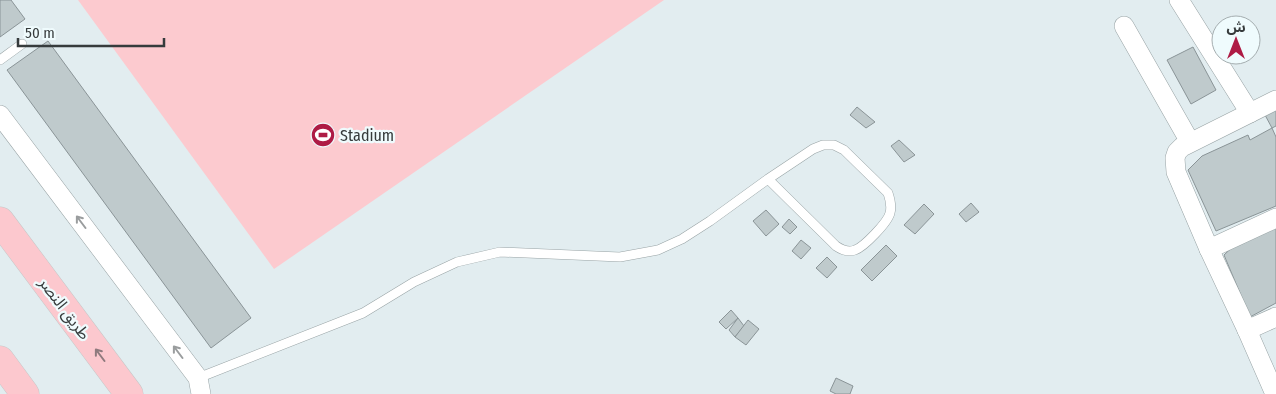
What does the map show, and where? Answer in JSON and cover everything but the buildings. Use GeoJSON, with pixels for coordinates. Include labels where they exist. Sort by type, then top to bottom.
{"type":"FeatureCollection","features":[{"type":"Feature","properties":{"kind":"main road","name":"طريق النصر"},"geometry":{"type":"LineString","coordinates":[[0,222],[129,394]]}},
{"type":"Feature","properties":{"kind":"main road"},"geometry":{"type":"LineString","coordinates":[[0,360],[25,394]]}},
{"type":"Feature","properties":{"kind":"street"},"geometry":{"type":"LineString","coordinates":[[1179,0],[1250,113]]}},
{"type":"Feature","properties":{"kind":"street"},"geometry":{"type":"LineString","coordinates":[[1124,26],[1190,142]]}},
{"type":"Feature","properties":{"kind":"street"},"geometry":{"type":"LineString","coordinates":[[1275,394],[1176,172],[1175,158],[1182,146],[1276,100]]}},
{"type":"Feature","properties":{"kind":"street"},"geometry":{"type":"LineString","coordinates":[[0,115],[200,386]]}},
{"type":"Feature","properties":{"kind":"street"},"geometry":{"type":"LineString","coordinates":[[1209,249],[1276,218]]}},
{"type":"Feature","properties":{"kind":"street"},"geometry":{"type":"LineString","coordinates":[[1247,330],[1276,317]]}},
{"type":"Feature","properties":{"kind":"lane"},"geometry":{"type":"LineString","coordinates":[[0,60],[22,44]]}},
{"type":"Feature","properties":{"kind":"lane"},"geometry":{"type":"LineString","coordinates":[[200,386],[363,313],[414,282],[457,262],[500,252],[620,257],[658,250],[682,239],[768,179],[813,149],[823,145],[834,145],[844,150],[888,193],[891,202],[890,212],[887,221],[862,247],[854,251],[844,251],[836,246],[768,179]]}},
{"type":"Feature","properties":{"kind":"shaded area","name":"Stadium"},"geometry":{"type":"Polygon","coordinates":[[[78,0],[664,0],[274,269],[78,0]]]}},
{"type":"Feature","properties":{"kind":"place","name":"Stadium"},"geometry":{"type":"Point","coordinates":[323,135]}}]}
